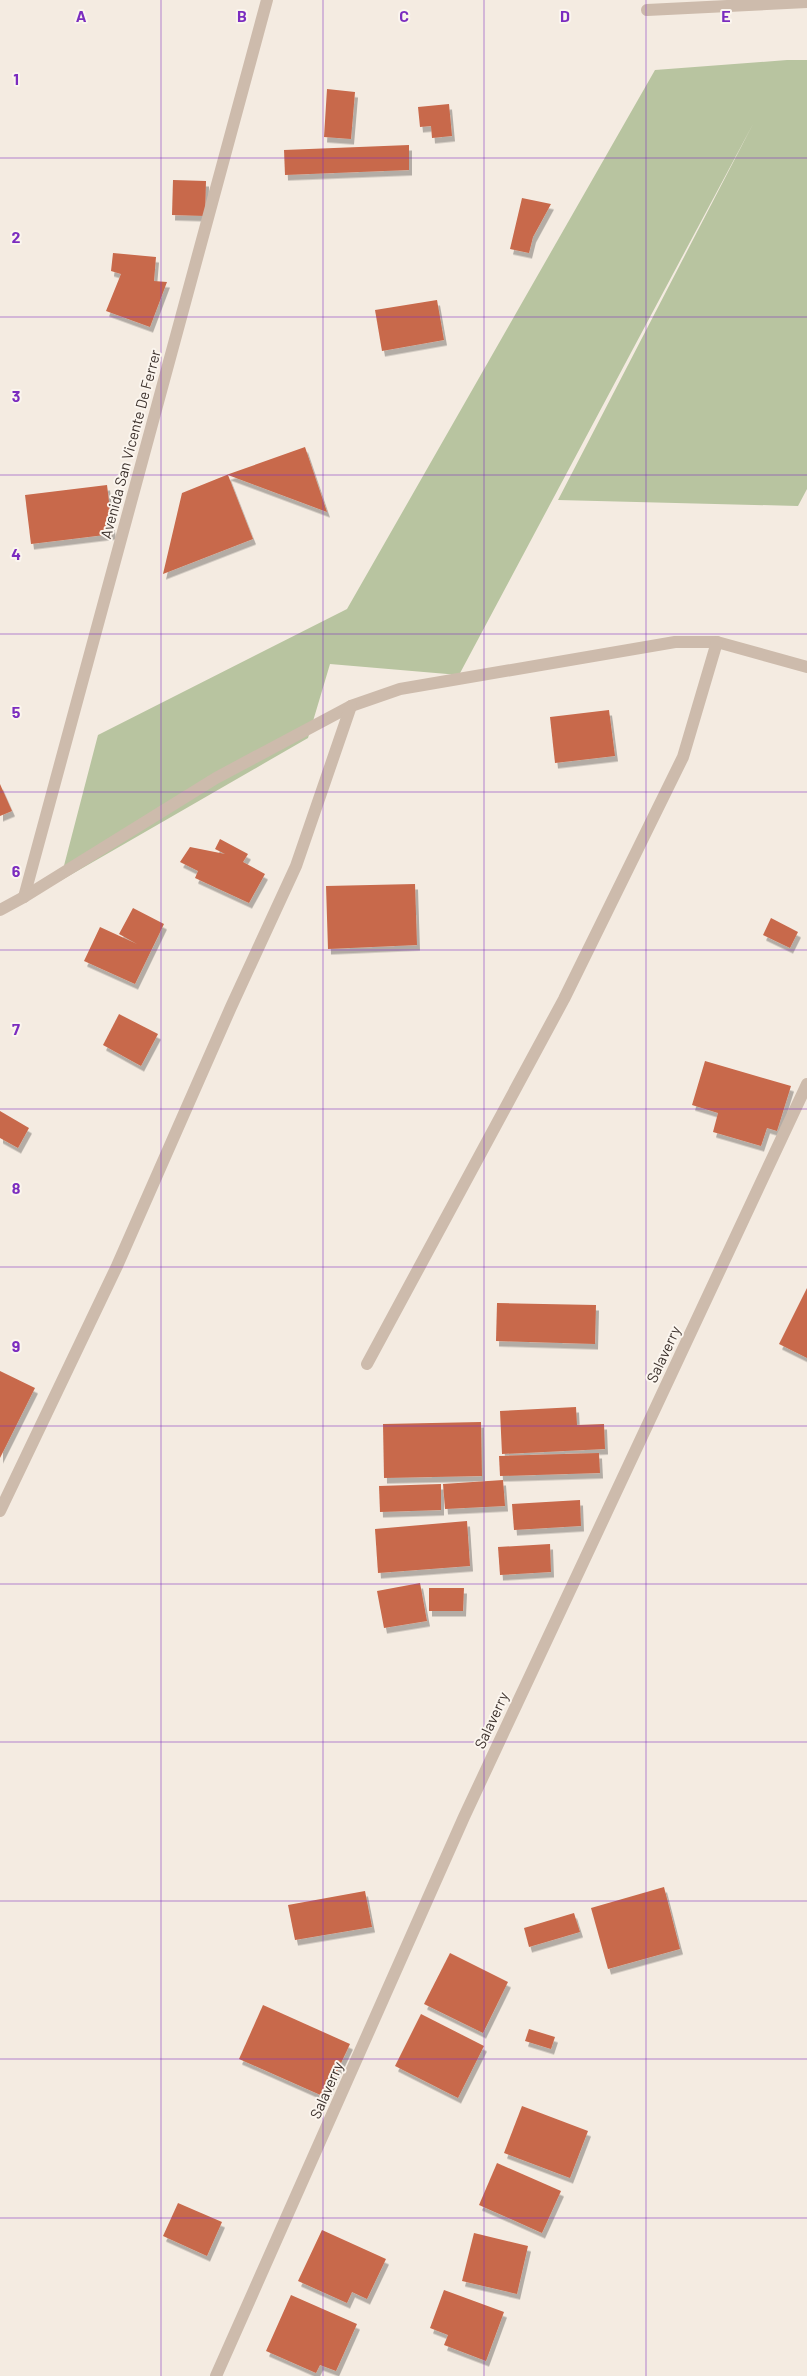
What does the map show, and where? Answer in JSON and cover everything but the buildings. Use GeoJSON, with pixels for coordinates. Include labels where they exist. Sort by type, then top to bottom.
{"type":"FeatureCollection","features":[{"type":"Feature","properties":{"kind":"street","name":"Avenida San Vicente De Ferrer"},"geometry":{"type":"LineString","coordinates":[[24,898],[267,0]]}},
{"type":"Feature","properties":{"kind":"street"},"geometry":{"type":"LineString","coordinates":[[647,10],[807,2]]}},
{"type":"Feature","properties":{"kind":"street"},"geometry":{"type":"LineString","coordinates":[[0,910],[24,898],[216,778],[351,706],[400,689],[625,649],[675,642],[717,642],[807,667]]}},
{"type":"Feature","properties":{"kind":"street"},"geometry":{"type":"LineString","coordinates":[[367,1364],[564,999],[683,757],[717,642]]}},
{"type":"Feature","properties":{"kind":"street"},"geometry":{"type":"LineString","coordinates":[[0,1511],[118,1266],[227,1016],[296,866],[351,706]]}},
{"type":"Feature","properties":{"kind":"street","name":"Salaverry"},"geometry":{"type":"LineString","coordinates":[[216,2376],[464,1817],[807,1084]]}},
{"type":"Feature","properties":{"kind":"green space"},"geometry":{"type":"Polygon","coordinates":[[[807,60],[807,489],[798,506],[558,500],[753,124],[459,675],[330,664],[308,738],[60,881],[98,735],[347,609],[655,70],[807,60]]]}}]}
